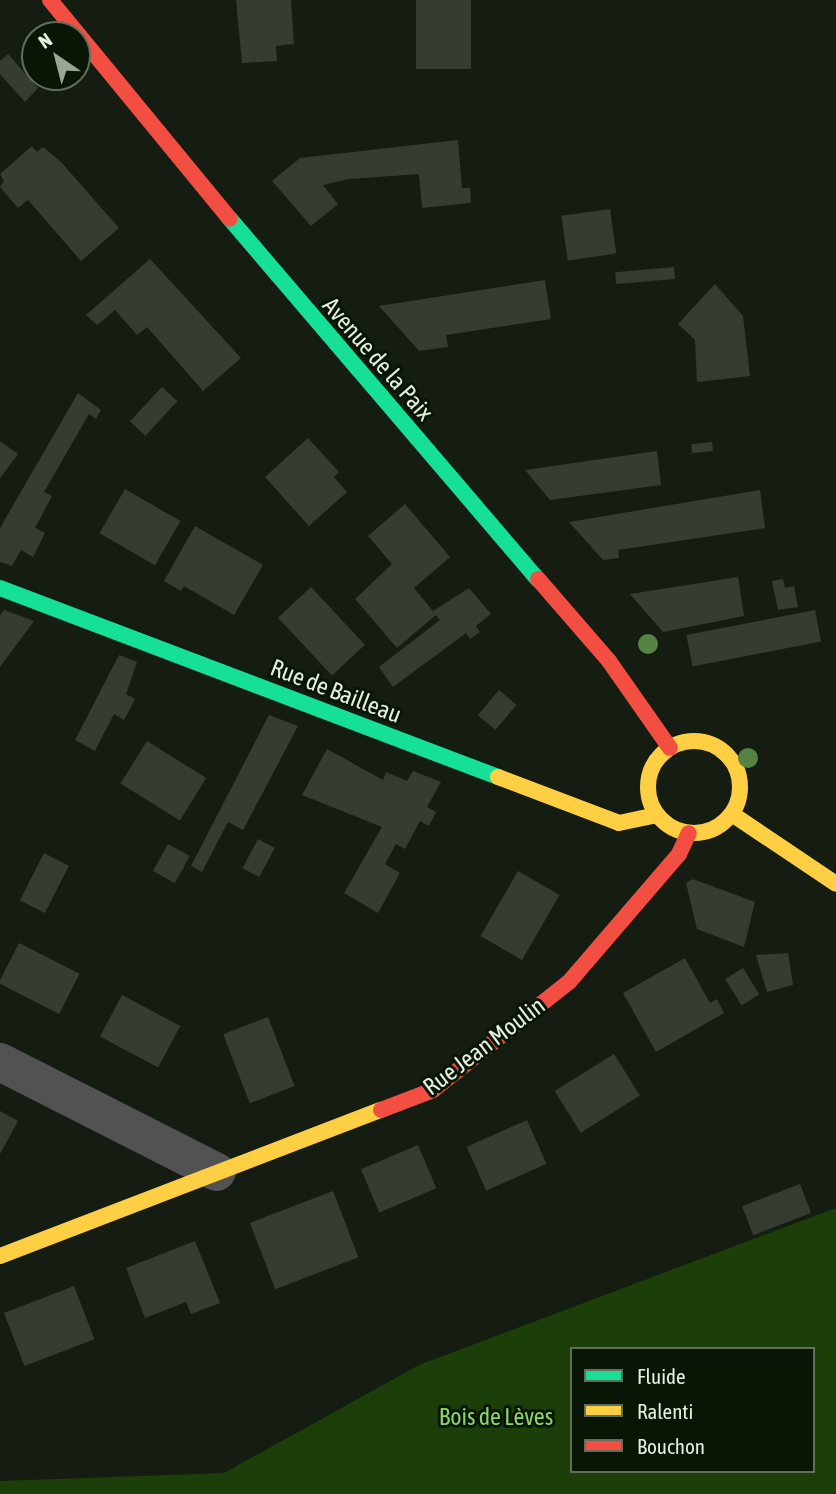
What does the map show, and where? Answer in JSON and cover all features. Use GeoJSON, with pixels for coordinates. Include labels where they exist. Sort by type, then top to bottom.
{"type":"FeatureCollection","features":[{"type":"Feature","properties":{"kind":"street","name":"Avenue de la Paix"},"geometry":{"type":"LineString","coordinates":[[50,0],[328,337],[609,661],[670,748]]}},
{"type":"Feature","properties":{"kind":"street","name":"Rue de Bailleau"},"geometry":{"type":"LineString","coordinates":[[0,588],[619,823],[656,815]]}},
{"type":"Feature","properties":{"kind":"street"},"geometry":{"type":"LineString","coordinates":[[698,741],[725,752],[740,778],[732,814],[713,830],[689,833],[656,815],[650,801],[651,771],[670,748],[698,741]]}},
{"type":"Feature","properties":{"kind":"street"},"geometry":{"type":"LineString","coordinates":[[732,814],[836,884]]}},
{"type":"Feature","properties":{"kind":"street","name":"Rue Jean Moulin"},"geometry":{"type":"LineString","coordinates":[[0,1256],[433,1090],[569,982],[679,854],[689,833]]}},
{"type":"Feature","properties":{"kind":"street"},"geometry":{"type":"LineString","coordinates":[[0,1062],[217,1172]]}},
{"type":"Feature","properties":{"kind":"green space","name":"Bois de Lèves"},"geometry":{"type":"Polygon","coordinates":[[[836,1208],[836,1494],[0,1494],[0,1481],[224,1473],[419,1365],[836,1208]]]}},
{"type":"Feature","properties":{"kind":"building"},"geometry":{"type":"Polygon","coordinates":[[[236,0],[291,0],[294,44],[276,46],[277,61],[242,63],[236,0]]]}},
{"type":"Feature","properties":{"kind":"building"},"geometry":{"type":"Polygon","coordinates":[[[416,0],[471,0],[471,69],[416,69],[416,0]]]}},
{"type":"Feature","properties":{"kind":"building"},"geometry":{"type":"Polygon","coordinates":[[[8,54],[21,69],[21,91],[35,91],[25,102],[0,74],[0,61],[8,54]]]}},
{"type":"Feature","properties":{"kind":"building"},"geometry":{"type":"Polygon","coordinates":[[[458,140],[462,188],[470,188],[471,203],[422,208],[419,174],[349,179],[323,185],[338,204],[311,226],[272,181],[300,158],[458,140]]]}},
{"type":"Feature","properties":{"kind":"building"},"geometry":{"type":"Polygon","coordinates":[[[32,146],[37,152],[43,147],[61,162],[119,228],[81,261],[28,200],[18,208],[0,187],[4,181],[0,174],[32,146]]]}},
{"type":"Feature","properties":{"kind":"building"},"geometry":{"type":"Polygon","coordinates":[[[610,209],[616,254],[568,260],[561,216],[610,209]]]}},
{"type":"Feature","properties":{"kind":"building"},"geometry":{"type":"Polygon","coordinates":[[[150,259],[241,358],[203,391],[147,327],[137,335],[115,310],[97,325],[86,315],[150,259]]]}},
{"type":"Feature","properties":{"kind":"building"},"geometry":{"type":"Polygon","coordinates":[[[674,267],[675,279],[616,284],[615,272],[674,267]]]}},
{"type":"Feature","properties":{"kind":"building"},"geometry":{"type":"Polygon","coordinates":[[[545,280],[551,319],[446,335],[448,347],[419,351],[379,306],[545,280]]]}},
{"type":"Feature","properties":{"kind":"building"},"geometry":{"type":"Polygon","coordinates":[[[715,284],[743,316],[750,376],[697,382],[695,340],[678,324],[715,284]]]}},
{"type":"Feature","properties":{"kind":"building"},"geometry":{"type":"Polygon","coordinates":[[[162,387],[177,401],[145,436],[130,421],[162,387]]]}},
{"type":"Feature","properties":{"kind":"building"},"geometry":{"type":"Polygon","coordinates":[[[78,393],[101,410],[96,419],[89,414],[44,492],[52,496],[35,528],[45,533],[33,557],[21,550],[12,566],[0,562],[0,528],[78,393]]]}},
{"type":"Feature","properties":{"kind":"building"},"geometry":{"type":"Polygon","coordinates":[[[308,438],[339,472],[334,477],[347,492],[309,526],[265,477],[308,438]]]}},
{"type":"Feature","properties":{"kind":"building"},"geometry":{"type":"Polygon","coordinates":[[[0,441],[18,454],[0,478],[0,441]]]}},
{"type":"Feature","properties":{"kind":"building"},"geometry":{"type":"Polygon","coordinates":[[[712,442],[713,451],[692,453],[691,444],[712,442]]]}},
{"type":"Feature","properties":{"kind":"building"},"geometry":{"type":"Polygon","coordinates":[[[657,451],[661,485],[550,500],[525,470],[657,451]]]}},
{"type":"Feature","properties":{"kind":"building"},"geometry":{"type":"Polygon","coordinates":[[[125,489],[180,521],[155,565],[100,533],[125,489]]]}},
{"type":"Feature","properties":{"kind":"building"},"geometry":{"type":"Polygon","coordinates":[[[760,490],[765,528],[618,550],[619,558],[603,560],[569,522],[760,490]]]}},
{"type":"Feature","properties":{"kind":"building"},"geometry":{"type":"Polygon","coordinates":[[[405,504],[450,557],[414,588],[433,611],[469,588],[491,614],[476,626],[480,632],[470,639],[466,633],[393,687],[379,667],[440,620],[436,615],[397,648],[355,599],[392,564],[368,536],[405,504]]]}},
{"type":"Feature","properties":{"kind":"building"},"geometry":{"type":"Polygon","coordinates":[[[195,526],[263,565],[234,615],[184,586],[181,591],[164,581],[195,526]]]}},
{"type":"Feature","properties":{"kind":"building"},"geometry":{"type":"Polygon","coordinates":[[[738,577],[744,616],[663,632],[630,594],[738,577]]]}},
{"type":"Feature","properties":{"kind":"building"},"geometry":{"type":"Polygon","coordinates":[[[783,579],[785,588],[794,586],[798,607],[778,610],[772,581],[783,579]]]}},
{"type":"Feature","properties":{"kind":"building"},"geometry":{"type":"Polygon","coordinates":[[[311,587],[365,645],[332,675],[278,618],[311,587]]]}},
{"type":"Feature","properties":{"kind":"building"},"geometry":{"type":"Polygon","coordinates":[[[4,610],[34,621],[0,667],[0,615],[4,610]]]}},
{"type":"Feature","properties":{"kind":"building"},"geometry":{"type":"Polygon","coordinates":[[[815,610],[821,641],[693,666],[686,635],[815,610]]]}},
{"type":"Feature","properties":{"kind":"building"},"geometry":{"type":"Polygon","coordinates":[[[119,655],[137,662],[126,694],[135,699],[124,720],[114,714],[95,751],[75,740],[119,655]]]}},
{"type":"Feature","properties":{"kind":"building"},"geometry":{"type":"Polygon","coordinates":[[[499,690],[517,705],[495,730],[478,715],[499,690]]]}},
{"type":"Feature","properties":{"kind":"building"},"geometry":{"type":"Polygon","coordinates":[[[269,715],[298,726],[243,830],[228,822],[202,872],[191,866],[269,715]]]}},
{"type":"Feature","properties":{"kind":"building"},"geometry":{"type":"Polygon","coordinates":[[[147,741],[206,778],[180,820],[121,783],[147,741]]]}},
{"type":"Feature","properties":{"kind":"building"},"geometry":{"type":"Polygon","coordinates":[[[327,749],[383,780],[386,772],[407,781],[413,771],[441,782],[427,807],[436,812],[429,826],[420,821],[405,849],[396,844],[385,864],[400,873],[378,913],[344,893],[382,827],[302,795],[327,749]]]}},
{"type":"Feature","properties":{"kind":"building"},"geometry":{"type":"Polygon","coordinates":[[[258,839],[275,848],[259,877],[243,868],[258,839]]]}},
{"type":"Feature","properties":{"kind":"building"},"geometry":{"type":"Polygon","coordinates":[[[168,844],[190,856],[175,883],[153,871],[168,844]]]}},
{"type":"Feature","properties":{"kind":"building"},"geometry":{"type":"Polygon","coordinates":[[[44,853],[69,866],[45,913],[20,900],[44,853]]]}},
{"type":"Feature","properties":{"kind":"building"},"geometry":{"type":"Polygon","coordinates":[[[518,871],[560,895],[522,960],[480,936],[518,871]]]}},
{"type":"Feature","properties":{"kind":"building"},"geometry":{"type":"Polygon","coordinates":[[[693,879],[755,902],[744,947],[697,929],[686,883],[693,879]]]}},
{"type":"Feature","properties":{"kind":"building"},"geometry":{"type":"Polygon","coordinates":[[[19,943],[80,974],[59,1014],[0,984],[19,943]]]}},
{"type":"Feature","properties":{"kind":"building"},"geometry":{"type":"Polygon","coordinates":[[[788,953],[793,985],[767,992],[756,955],[788,953]]]}},
{"type":"Feature","properties":{"kind":"building"},"geometry":{"type":"Polygon","coordinates":[[[685,958],[710,1003],[717,999],[724,1013],[656,1052],[623,993],[685,958]]]}},
{"type":"Feature","properties":{"kind":"building"},"geometry":{"type":"Polygon","coordinates":[[[743,968],[759,994],[742,1005],[725,979],[743,968]]]}},
{"type":"Feature","properties":{"kind":"building"},"geometry":{"type":"Polygon","coordinates":[[[122,995],[180,1026],[158,1067],[100,1036],[122,995]]]}},
{"type":"Feature","properties":{"kind":"building"},"geometry":{"type":"Polygon","coordinates":[[[268,1017],[295,1086],[250,1103],[223,1034],[268,1017]]]}},
{"type":"Feature","properties":{"kind":"building"},"geometry":{"type":"Polygon","coordinates":[[[614,1054],[640,1096],[581,1133],[555,1091],[614,1054]]]}},
{"type":"Feature","properties":{"kind":"building"},"geometry":{"type":"Polygon","coordinates":[[[0,1111],[18,1121],[0,1154],[0,1111]]]}},
{"type":"Feature","properties":{"kind":"building"},"geometry":{"type":"Polygon","coordinates":[[[527,1120],[547,1164],[486,1191],[467,1147],[527,1120]]]}},
{"type":"Feature","properties":{"kind":"building"},"geometry":{"type":"Polygon","coordinates":[[[418,1145],[436,1188],[379,1212],[361,1169],[418,1145]]]}},
{"type":"Feature","properties":{"kind":"building"},"geometry":{"type":"Polygon","coordinates":[[[800,1184],[811,1213],[753,1235],[742,1206],[800,1184]]]}},
{"type":"Feature","properties":{"kind":"building"},"geometry":{"type":"Polygon","coordinates":[[[333,1191],[358,1257],[275,1289],[250,1223],[333,1191]]]}},
{"type":"Feature","properties":{"kind":"building"},"geometry":{"type":"Polygon","coordinates":[[[195,1241],[220,1303],[191,1314],[186,1302],[145,1318],[126,1268],[195,1241]]]}},
{"type":"Feature","properties":{"kind":"building"},"geometry":{"type":"Polygon","coordinates":[[[74,1286],[94,1339],[24,1366],[4,1313],[74,1286]]]}},
{"type":"Feature","properties":{"kind":"traffic: fast"},"geometry":{"type":"LineString","coordinates":[[230,219],[538,579]]}},
{"type":"Feature","properties":{"kind":"traffic: fast"},"geometry":{"type":"LineString","coordinates":[[0,588],[498,777]]}},
{"type":"Feature","properties":{"kind":"traffic: slow"},"geometry":{"type":"LineString","coordinates":[[694,741],[712,744],[727,754],[737,769],[740,787],[737,805],[727,820],[712,830],[694,833],[676,830],[661,820],[651,805],[648,787],[651,769],[661,754],[676,744],[694,741]]}},
{"type":"Feature","properties":{"kind":"traffic: slow"},"geometry":{"type":"LineString","coordinates":[[498,777],[619,823],[656,815]]}},
{"type":"Feature","properties":{"kind":"traffic: slow"},"geometry":{"type":"LineString","coordinates":[[732,814],[836,884]]}},
{"type":"Feature","properties":{"kind":"traffic: slow"},"geometry":{"type":"LineString","coordinates":[[0,1256],[381,1110]]}},
{"type":"Feature","properties":{"kind":"traffic: jam"},"geometry":{"type":"LineString","coordinates":[[50,0],[230,219]]}},
{"type":"Feature","properties":{"kind":"traffic: jam"},"geometry":{"type":"LineString","coordinates":[[538,579],[609,661],[670,748]]}},
{"type":"Feature","properties":{"kind":"traffic: jam"},"geometry":{"type":"LineString","coordinates":[[381,1110],[433,1090],[569,982],[679,854],[689,833]]}}]}
